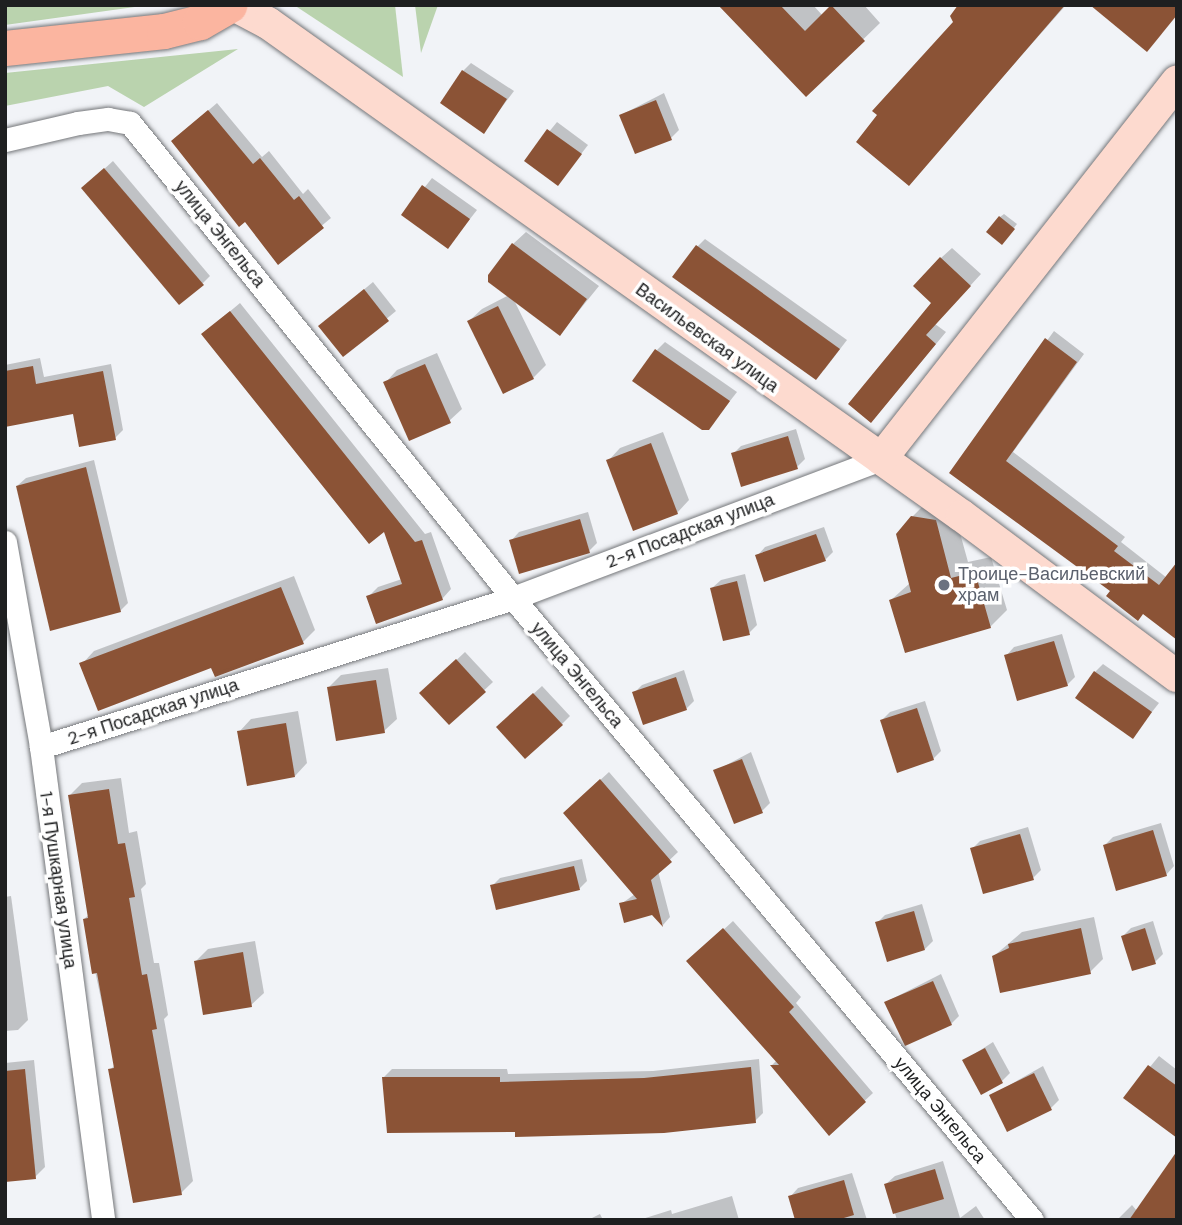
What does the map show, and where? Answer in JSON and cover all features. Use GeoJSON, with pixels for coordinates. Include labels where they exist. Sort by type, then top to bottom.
{"type":"FeatureCollection","features":[{"type":"Feature","properties":{"kind":"main road"},"geometry":{"type":"LineString","coordinates":[[5,48],[164,31],[200,22],[232,5]]}},
{"type":"Feature","properties":{"kind":"main road","name":"Васильевская улица"},"geometry":{"type":"LineString","coordinates":[[232,5],[268,23],[881,459],[1177,676]]}},
{"type":"Feature","properties":{"kind":"main road"},"geometry":{"type":"LineString","coordinates":[[881,459],[1177,81]]}},
{"type":"Feature","properties":{"kind":"street","name":"улица Энгельса"},"geometry":{"type":"LineString","coordinates":[[5,140],[78,122],[108,119],[130,123],[513,598],[1032,1220]]}},
{"type":"Feature","properties":{"kind":"street","name":"2-я Посадская улица"},"geometry":{"type":"LineString","coordinates":[[41,747],[513,598],[881,459]]}},
{"type":"Feature","properties":{"kind":"street","name":"1-я Пушкарная улица"},"geometry":{"type":"LineString","coordinates":[[5,542],[41,747],[103,1220]]}},
{"type":"Feature","properties":{"kind":"green space"},"geometry":{"type":"Polygon","coordinates":[[[5,5],[149,5],[5,25],[5,5]]]}},
{"type":"Feature","properties":{"kind":"green space"},"geometry":{"type":"Polygon","coordinates":[[[294,5],[395,5],[403,77],[294,5]]]}},
{"type":"Feature","properties":{"kind":"green space"},"geometry":{"type":"Polygon","coordinates":[[[415,5],[438,5],[421,53],[415,5]]]}},
{"type":"Feature","properties":{"kind":"green space"},"geometry":{"type":"Polygon","coordinates":[[[238,49],[144,107],[108,86],[5,106],[5,73],[238,49]]]}},
{"type":"Feature","properties":{"kind":"building"},"geometry":{"type":"Polygon","coordinates":[[[718,5],[780,5],[805,31],[831,5],[865,41],[806,97],[718,5]]]}},
{"type":"Feature","properties":{"kind":"building"},"geometry":{"type":"Polygon","coordinates":[[[958,5],[1065,5],[909,186],[856,142],[877,115],[872,111],[953,22],[950,16],[958,5]]]}},
{"type":"Feature","properties":{"kind":"building"},"geometry":{"type":"Polygon","coordinates":[[[1090,5],[1177,5],[1177,15],[1147,52],[1090,5]]]}},
{"type":"Feature","properties":{"kind":"building"},"geometry":{"type":"Polygon","coordinates":[[[462,70],[507,99],[484,134],[440,103],[462,70]]]}},
{"type":"Feature","properties":{"kind":"building"},"geometry":{"type":"Polygon","coordinates":[[[656,100],[672,140],[635,154],[619,115],[656,100]]]}},
{"type":"Feature","properties":{"kind":"building"},"geometry":{"type":"Polygon","coordinates":[[[208,110],[253,164],[260,158],[294,200],[299,196],[324,228],[278,265],[245,222],[239,227],[171,141],[208,110]]]}},
{"type":"Feature","properties":{"kind":"building"},"geometry":{"type":"Polygon","coordinates":[[[547,129],[582,154],[558,186],[524,161],[547,129]]]}},
{"type":"Feature","properties":{"kind":"building"},"geometry":{"type":"Polygon","coordinates":[[[104,168],[204,285],[179,305],[81,188],[104,168]]]}},
{"type":"Feature","properties":{"kind":"building"},"geometry":{"type":"Polygon","coordinates":[[[422,185],[470,219],[448,249],[401,215],[422,185]]]}},
{"type":"Feature","properties":{"kind":"building"},"geometry":{"type":"Polygon","coordinates":[[[999,216],[1015,229],[1002,245],[986,232],[999,216]]]}},
{"type":"Feature","properties":{"kind":"building"},"geometry":{"type":"Polygon","coordinates":[[[512,243],[587,299],[560,336],[488,282],[488,275],[512,243]]]}},
{"type":"Feature","properties":{"kind":"building"},"geometry":{"type":"Polygon","coordinates":[[[696,245],[840,349],[816,380],[672,277],[696,245]]]}},
{"type":"Feature","properties":{"kind":"building"},"geometry":{"type":"Polygon","coordinates":[[[940,257],[971,286],[926,335],[936,344],[871,423],[848,404],[931,303],[913,286],[940,257]]]}},
{"type":"Feature","properties":{"kind":"building"},"geometry":{"type":"Polygon","coordinates":[[[364,289],[389,321],[343,357],[318,326],[364,289]]]}},
{"type":"Feature","properties":{"kind":"building"},"geometry":{"type":"Polygon","coordinates":[[[498,306],[534,379],[503,394],[467,321],[498,306]]]}},
{"type":"Feature","properties":{"kind":"building"},"geometry":{"type":"Polygon","coordinates":[[[230,311],[415,542],[422,540],[443,600],[376,624],[366,596],[402,584],[384,532],[369,544],[201,334],[230,311]]]}},
{"type":"Feature","properties":{"kind":"building"},"geometry":{"type":"Polygon","coordinates":[[[1045,338],[1077,362],[1006,461],[1118,546],[1114,551],[1159,585],[1177,562],[1177,640],[1143,614],[1138,621],[1106,596],[1110,591],[949,473],[1045,338]]]}},
{"type":"Feature","properties":{"kind":"building"},"geometry":{"type":"Polygon","coordinates":[[[655,349],[730,401],[709,430],[702,430],[632,381],[655,349]]]}},
{"type":"Feature","properties":{"kind":"building"},"geometry":{"type":"Polygon","coordinates":[[[425,364],[451,423],[409,441],[383,382],[425,364]]]}},
{"type":"Feature","properties":{"kind":"building"},"geometry":{"type":"Polygon","coordinates":[[[33,366],[36,384],[103,371],[116,440],[79,447],[73,414],[5,427],[5,371],[33,366]]]}},
{"type":"Feature","properties":{"kind":"building"},"geometry":{"type":"Polygon","coordinates":[[[788,436],[798,469],[741,487],[731,453],[788,436]]]}},
{"type":"Feature","properties":{"kind":"building"},"geometry":{"type":"Polygon","coordinates":[[[651,443],[678,514],[633,531],[606,460],[651,443]]]}},
{"type":"Feature","properties":{"kind":"building"},"geometry":{"type":"Polygon","coordinates":[[[86,467],[121,612],[50,631],[16,486],[86,467]]]}},
{"type":"Feature","properties":{"kind":"building","name":"Троице-Васильевский храм"},"geometry":{"type":"Polygon","coordinates":[[[911,516],[936,520],[951,578],[975,572],[991,628],[905,653],[889,600],[911,592],[896,534],[911,516]]]}},
{"type":"Feature","properties":{"kind":"building"},"geometry":{"type":"Polygon","coordinates":[[[580,519],[590,553],[519,574],[509,540],[580,519]]]}},
{"type":"Feature","properties":{"kind":"building"},"geometry":{"type":"Polygon","coordinates":[[[816,534],[826,561],[764,582],[755,555],[816,534]]]}},
{"type":"Feature","properties":{"kind":"building"},"geometry":{"type":"Polygon","coordinates":[[[737,581],[750,635],[723,641],[710,588],[737,581]]]}},
{"type":"Feature","properties":{"kind":"building"},"geometry":{"type":"Polygon","coordinates":[[[281,587],[304,644],[215,677],[211,668],[98,711],[79,663],[281,587]]]}},
{"type":"Feature","properties":{"kind":"building"},"geometry":{"type":"Polygon","coordinates":[[[1054,641],[1068,686],[1017,701],[1004,655],[1054,641]]]}},
{"type":"Feature","properties":{"kind":"building"},"geometry":{"type":"Polygon","coordinates":[[[456,659],[486,692],[449,725],[419,693],[456,659]]]}},
{"type":"Feature","properties":{"kind":"building"},"geometry":{"type":"Polygon","coordinates":[[[1094,671],[1152,712],[1133,739],[1075,698],[1094,671]]]}},
{"type":"Feature","properties":{"kind":"building"},"geometry":{"type":"Polygon","coordinates":[[[676,677],[687,710],[643,725],[632,692],[676,677]]]}},
{"type":"Feature","properties":{"kind":"building"},"geometry":{"type":"Polygon","coordinates":[[[376,680],[385,733],[336,741],[327,687],[376,680]]]}},
{"type":"Feature","properties":{"kind":"building"},"geometry":{"type":"Polygon","coordinates":[[[533,693],[563,725],[525,759],[496,727],[533,693]]]}},
{"type":"Feature","properties":{"kind":"building"},"geometry":{"type":"Polygon","coordinates":[[[917,708],[934,760],[897,773],[880,720],[917,708]]]}},
{"type":"Feature","properties":{"kind":"building"},"geometry":{"type":"Polygon","coordinates":[[[286,723],[295,777],[247,786],[237,731],[286,723]]]}},
{"type":"Feature","properties":{"kind":"building"},"geometry":{"type":"Polygon","coordinates":[[[742,759],[763,813],[734,824],[713,770],[742,759]]]}},
{"type":"Feature","properties":{"kind":"building"},"geometry":{"type":"Polygon","coordinates":[[[600,779],[672,862],[651,880],[663,927],[652,915],[624,923],[619,903],[637,899],[563,813],[600,779]]]}},
{"type":"Feature","properties":{"kind":"building"},"geometry":{"type":"Polygon","coordinates":[[[109,789],[118,844],[125,843],[135,897],[129,898],[142,975],[147,974],[157,1029],[152,1030],[182,1195],[133,1203],[108,1069],[114,1068],[97,973],[92,974],[83,919],[88,918],[68,795],[109,789]]]}},
{"type":"Feature","properties":{"kind":"building"},"geometry":{"type":"Polygon","coordinates":[[[1153,830],[1167,876],[1116,891],[1103,845],[1153,830]]]}},
{"type":"Feature","properties":{"kind":"building"},"geometry":{"type":"Polygon","coordinates":[[[1020,834],[1034,880],[983,894],[970,848],[1020,834]]]}},
{"type":"Feature","properties":{"kind":"building"},"geometry":{"type":"Polygon","coordinates":[[[574,866],[580,890],[496,910],[490,885],[574,866]]]}},
{"type":"Feature","properties":{"kind":"building"},"geometry":{"type":"Polygon","coordinates":[[[914,911],[925,950],[887,962],[875,922],[914,911]]]}},
{"type":"Feature","properties":{"kind":"building"},"geometry":{"type":"Polygon","coordinates":[[[723,928],[794,1007],[789,1012],[866,1102],[829,1136],[770,1065],[779,1065],[686,961],[723,928]]]}},
{"type":"Feature","properties":{"kind":"building"},"geometry":{"type":"Polygon","coordinates":[[[1081,928],[1091,974],[1000,993],[992,956],[1009,948],[1008,944],[1081,928]]]}},
{"type":"Feature","properties":{"kind":"building"},"geometry":{"type":"Polygon","coordinates":[[[1145,928],[1156,964],[1132,971],[1121,936],[1145,928]]]}},
{"type":"Feature","properties":{"kind":"building"},"geometry":{"type":"Polygon","coordinates":[[[243,952],[252,1007],[203,1015],[194,961],[243,952]]]}},
{"type":"Feature","properties":{"kind":"building"},"geometry":{"type":"Polygon","coordinates":[[[933,981],[952,1025],[905,1046],[884,1002],[933,981]]]}},
{"type":"Feature","properties":{"kind":"building"},"geometry":{"type":"Polygon","coordinates":[[[985,1048],[1003,1083],[981,1095],[962,1060],[985,1048]]]}},
{"type":"Feature","properties":{"kind":"building"},"geometry":{"type":"Polygon","coordinates":[[[1148,1065],[1177,1086],[1177,1138],[1123,1098],[1148,1065]]]}},
{"type":"Feature","properties":{"kind":"building"},"geometry":{"type":"Polygon","coordinates":[[[751,1067],[756,1123],[664,1133],[515,1137],[515,1132],[387,1133],[382,1077],[500,1077],[500,1082],[644,1078],[751,1067]]]}},
{"type":"Feature","properties":{"kind":"building"},"geometry":{"type":"Polygon","coordinates":[[[25,1069],[36,1179],[5,1182],[5,1071],[25,1069]]]}},
{"type":"Feature","properties":{"kind":"building"},"geometry":{"type":"Polygon","coordinates":[[[1034,1073],[1052,1110],[1007,1132],[989,1095],[1034,1073]]]}},
{"type":"Feature","properties":{"kind":"building"},"geometry":{"type":"Polygon","coordinates":[[[1177,1151],[1177,1220],[1129,1220],[1177,1151]]]}},
{"type":"Feature","properties":{"kind":"building"},"geometry":{"type":"Polygon","coordinates":[[[935,1169],[944,1199],[893,1214],[884,1184],[935,1169]]]}},
{"type":"Feature","properties":{"kind":"building"},"geometry":{"type":"Polygon","coordinates":[[[844,1180],[854,1215],[837,1220],[795,1220],[788,1196],[844,1180]]]}},
{"type":"Feature","properties":{"kind":"place","name":"Троице-Васильевский храм"},"geometry":{"type":"Point","coordinates":[944,585]}}]}
